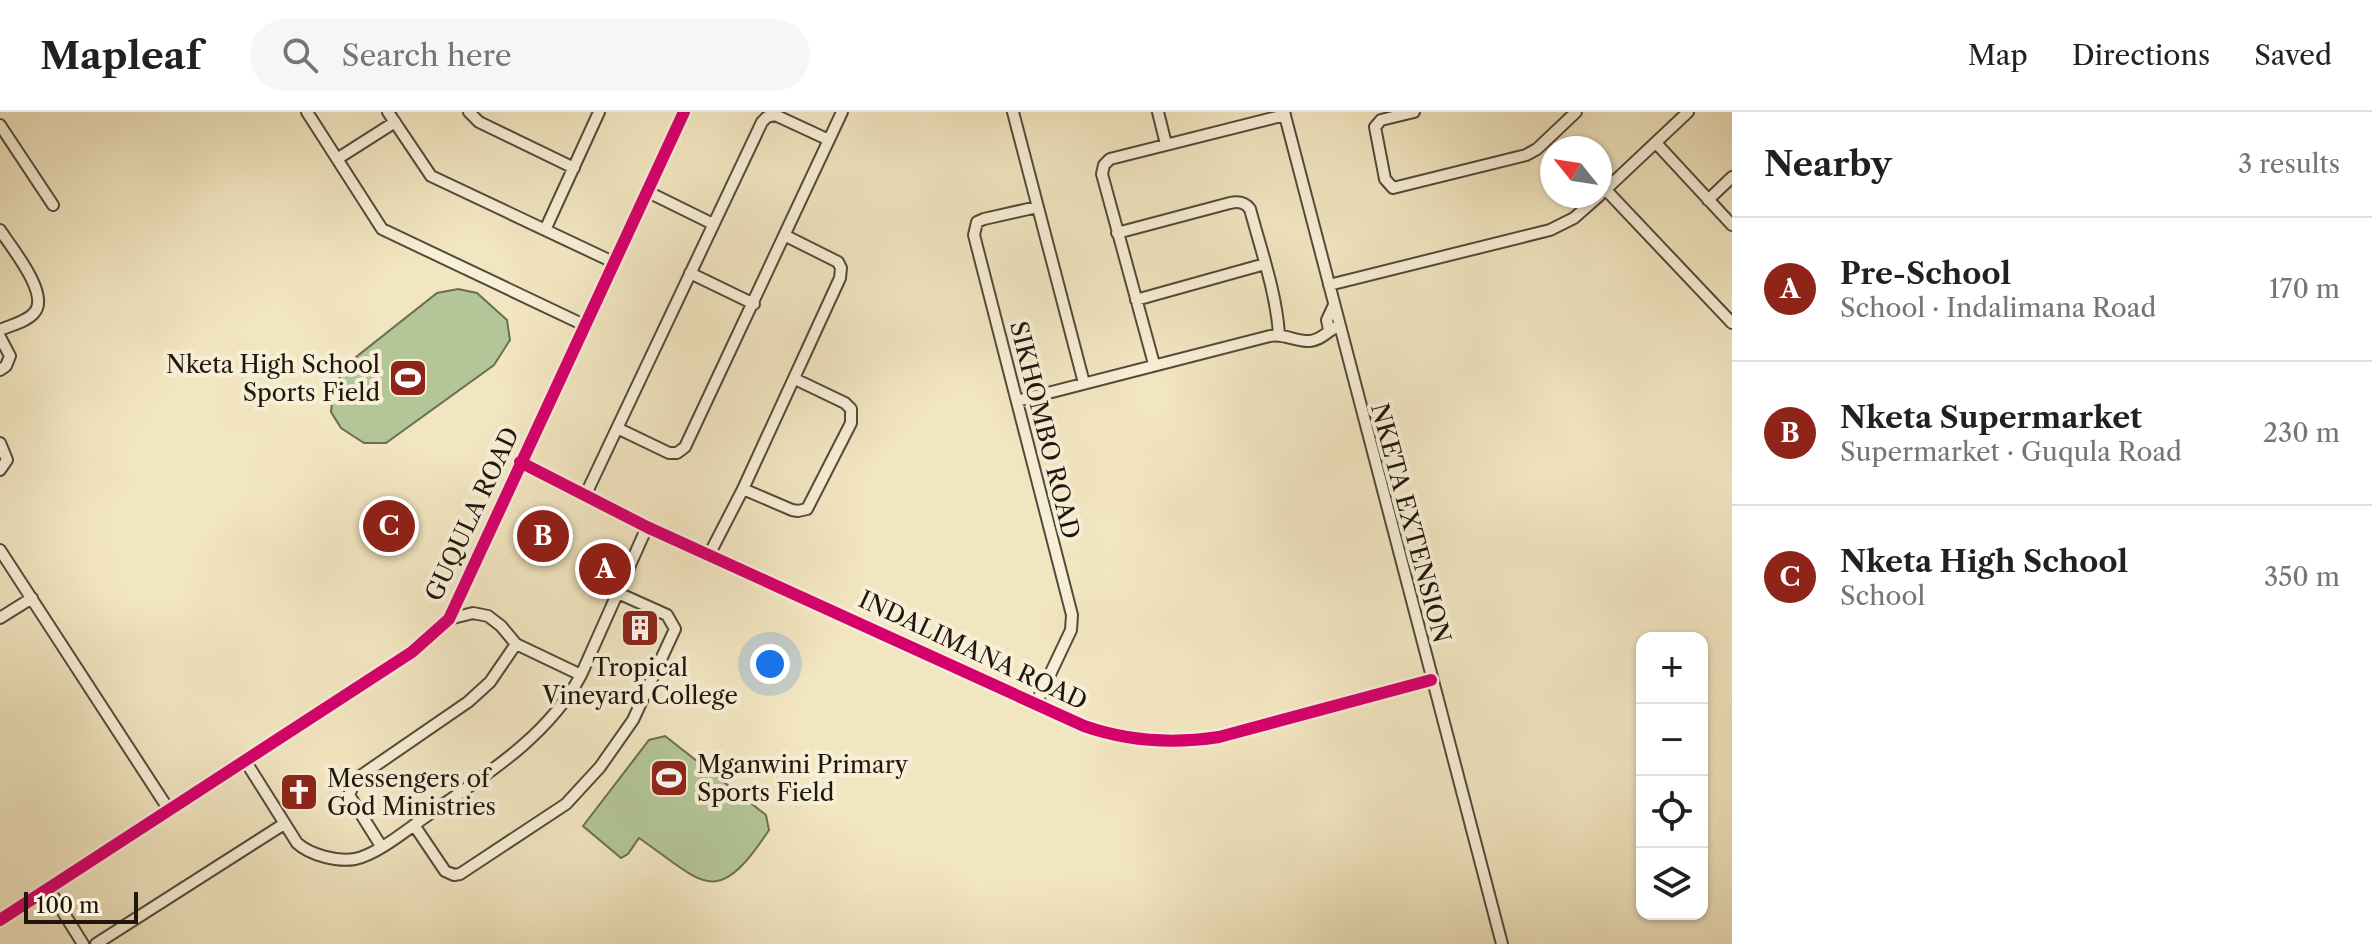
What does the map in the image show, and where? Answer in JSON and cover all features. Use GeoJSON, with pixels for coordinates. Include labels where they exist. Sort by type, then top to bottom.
{"type":"FeatureCollection","features":[{"type":"Feature","properties":{"kind":"street"},"geometry":{"type":"LineString","coordinates":[[307,112],[377,223],[390,234],[584,325]]}},
{"type":"Feature","properties":{"kind":"street"},"geometry":{"type":"LineString","coordinates":[[469,112],[479,122],[574,168]]}},
{"type":"Feature","properties":{"kind":"street"},"geometry":{"type":"LineString","coordinates":[[545,230],[599,112]]}},
{"type":"Feature","properties":{"kind":"street","name":"GUQULA ROAD"},"geometry":{"type":"LineString","coordinates":[[0,920],[412,652],[449,619],[684,112]]}},
{"type":"Feature","properties":{"kind":"street"},"geometry":{"type":"LineString","coordinates":[[617,428],[669,453],[677,453],[685,447],[842,112]]}},
{"type":"Feature","properties":{"kind":"street"},"geometry":{"type":"LineString","coordinates":[[1014,112],[1084,383]]}},
{"type":"Feature","properties":{"kind":"street"},"geometry":{"type":"LineString","coordinates":[[1158,112],[1166,144]]}},
{"type":"Feature","properties":{"kind":"street"},"geometry":{"type":"LineString","coordinates":[[1414,112],[1381,120],[1375,127],[1385,179],[1393,188],[1526,155],[1537,149],[1576,112]]}},
{"type":"Feature","properties":{"kind":"street"},"geometry":{"type":"LineString","coordinates":[[1612,184],[1688,112]]}},
{"type":"Feature","properties":{"kind":"street"},"geometry":{"type":"LineString","coordinates":[[1154,364],[1102,174],[1104,165],[1110,159],[1284,114]]}},
{"type":"Feature","properties":{"kind":"street","name":"NKETA EXTENSION"},"geometry":{"type":"LineString","coordinates":[[1284,114],[1334,305],[1334,328],[1502,944]]}},
{"type":"Feature","properties":{"kind":"street"},"geometry":{"type":"LineString","coordinates":[[585,496],[765,118],[775,115],[829,140]]}},
{"type":"Feature","properties":{"kind":"street"},"geometry":{"type":"LineString","coordinates":[[337,159],[392,117],[431,176],[613,262]]}},
{"type":"Feature","properties":{"kind":"street"},"geometry":{"type":"LineString","coordinates":[[0,125],[53,205]]}},
{"type":"Feature","properties":{"kind":"street"},"geometry":{"type":"LineString","coordinates":[[1656,143],[1732,225]]}},
{"type":"Feature","properties":{"kind":"street"},"geometry":{"type":"LineString","coordinates":[[1708,200],[1732,177]]}},
{"type":"Feature","properties":{"kind":"street"},"geometry":{"type":"LineString","coordinates":[[646,191],[713,224]]}},
{"type":"Feature","properties":{"kind":"street"},"geometry":{"type":"LineString","coordinates":[[1117,233],[1240,202],[1250,209],[1277,310],[1279,334]]}},
{"type":"Feature","properties":{"kind":"street"},"geometry":{"type":"LineString","coordinates":[[1612,205],[1732,323]]}},
{"type":"Feature","properties":{"kind":"street","name":"SIKHOMBO ROAD"},"geometry":{"type":"LineString","coordinates":[[1036,704],[1073,623],[974,229],[977,222],[984,219],[1037,207]]}},
{"type":"Feature","properties":{"kind":"street"},"geometry":{"type":"LineString","coordinates":[[1329,285],[1550,230],[1574,218],[1585,208]]}},
{"type":"Feature","properties":{"kind":"street"},"geometry":{"type":"LineString","coordinates":[[0,230],[37,288],[40,301],[30,317],[0,330]]}},
{"type":"Feature","properties":{"kind":"street"},"geometry":{"type":"LineString","coordinates":[[709,555],[743,489],[840,278],[841,268],[831,258],[786,236]]}},
{"type":"Feature","properties":{"kind":"street"},"geometry":{"type":"LineString","coordinates":[[1136,300],[1265,264]]}},
{"type":"Feature","properties":{"kind":"street"},"geometry":{"type":"LineString","coordinates":[[690,273],[754,304]]}},
{"type":"Feature","properties":{"kind":"street"},"geometry":{"type":"LineString","coordinates":[[1017,401],[1279,334],[1310,341],[1323,338],[1334,328]]}},
{"type":"Feature","properties":{"kind":"street"},"geometry":{"type":"LineString","coordinates":[[0,337],[10,356],[6,366],[0,370]]}},
{"type":"Feature","properties":{"kind":"street"},"geometry":{"type":"LineString","coordinates":[[743,489],[792,510],[807,509],[851,423],[849,406],[795,379]]}},
{"type":"Feature","properties":{"kind":"street"},"geometry":{"type":"LineString","coordinates":[[0,443],[7,460],[0,470]]}},
{"type":"Feature","properties":{"kind":"street","name":"INDALIMANA ROAD"},"geometry":{"type":"LineString","coordinates":[[520,462],[647,527],[1084,726],[1127,739],[1186,740],[1243,732],[1431,680]]}},
{"type":"Feature","properties":{"kind":"street"},"geometry":{"type":"LineString","coordinates":[[246,762],[301,847],[316,854],[353,860],[381,846],[494,769],[527,742],[567,697],[581,675],[647,527]]}},
{"type":"Feature","properties":{"kind":"street"},"geometry":{"type":"LineString","coordinates":[[0,550],[169,810]]}},
{"type":"Feature","properties":{"kind":"street"},"geometry":{"type":"LineString","coordinates":[[414,825],[445,871],[460,874],[566,804],[600,767],[633,720],[675,629],[667,615],[618,593]]}},
{"type":"Feature","properties":{"kind":"street"},"geometry":{"type":"LineString","coordinates":[[0,618],[32,598]]}},
{"type":"Feature","properties":{"kind":"street"},"geometry":{"type":"LineString","coordinates":[[449,619],[473,613],[488,616],[516,644],[581,675]]}},
{"type":"Feature","properties":{"kind":"street"},"geometry":{"type":"LineString","coordinates":[[381,846],[349,795],[356,779],[474,698],[516,644]]}},
{"type":"Feature","properties":{"kind":"street"},"geometry":{"type":"LineString","coordinates":[[96,944],[284,824]]}},
{"type":"Feature","properties":{"kind":"street"},"geometry":{"type":"LineString","coordinates":[[48,888],[83,944]]}},
{"type":"Feature","properties":{"kind":"green space","name":"Nketa High School Sports Field"},"geometry":{"type":"Polygon","coordinates":[[[458,289],[477,293],[507,320],[510,340],[494,365],[386,443],[364,443],[341,428],[331,412],[333,391],[346,365],[437,293],[458,289]]]}},
{"type":"Feature","properties":{"kind":"green space","name":"Mganwini Primary Sports Field"},"geometry":{"type":"Polygon","coordinates":[[[665,736],[766,815],[769,830],[736,871],[722,880],[709,881],[695,877],[639,838],[628,854],[621,858],[583,826],[649,740],[665,736]]]}},
{"type":"Feature","properties":{"kind":"cycle path"},"geometry":{"type":"LineString","coordinates":[[0,920],[412,652],[449,619],[684,112]]}},
{"type":"Feature","properties":{"kind":"cycle path"},"geometry":{"type":"LineString","coordinates":[[520,462],[647,527],[1084,726],[1117,735],[1167,741],[1219,737],[1431,680]]}},
{"type":"Feature","properties":{"kind":"place","name":"Nketa High School Sports Field"},"geometry":{"type":"Point","coordinates":[408,378]}},
{"type":"Feature","properties":{"kind":"place","name":"Nketa High School"},"geometry":{"type":"Point","coordinates":[389,526]}},
{"type":"Feature","properties":{"kind":"place","name":"Nketa Supermarket"},"geometry":{"type":"Point","coordinates":[543,536]}},
{"type":"Feature","properties":{"kind":"place","name":"Pre-School"},"geometry":{"type":"Point","coordinates":[605,569]}},
{"type":"Feature","properties":{"kind":"place","name":"Tropical Vineyard College"},"geometry":{"type":"Point","coordinates":[640,628]}},
{"type":"Feature","properties":{"kind":"place","name":"Mganwini Primary Sports Field"},"geometry":{"type":"Point","coordinates":[669,778]}},
{"type":"Feature","properties":{"kind":"place","name":"Messengers of God Ministries"},"geometry":{"type":"Point","coordinates":[299,792]}}]}
